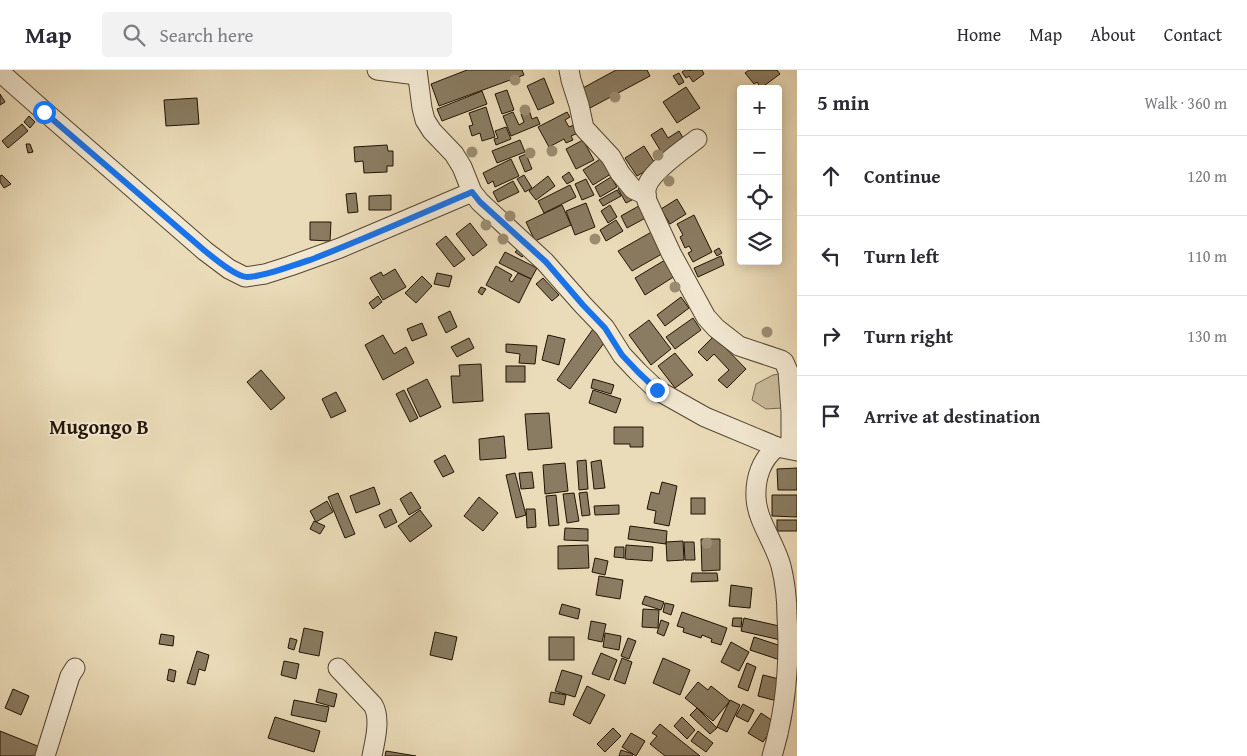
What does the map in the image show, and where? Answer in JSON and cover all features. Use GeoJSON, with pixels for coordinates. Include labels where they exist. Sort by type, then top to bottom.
{"type":"FeatureCollection","features":[{"type":"Feature","properties":{"kind":"street"},"geometry":{"type":"LineString","coordinates":[[377,70],[417,72],[425,120],[432,131],[454,154],[462,167],[472,192],[480,202],[546,262],[605,328],[622,355],[657,390],[705,417],[788,449]]}},
{"type":"Feature","properties":{"kind":"street"},"geometry":{"type":"LineString","coordinates":[[569,70],[584,128],[611,157],[620,173],[633,189],[646,195]]}},
{"type":"Feature","properties":{"kind":"street"},"geometry":{"type":"LineString","coordinates":[[0,72],[205,251],[229,269],[245,277],[264,274],[340,248],[472,192]]}},
{"type":"Feature","properties":{"kind":"street"},"geometry":{"type":"LineString","coordinates":[[697,139],[653,176],[647,184],[647,201],[671,253],[706,317],[716,328],[739,346],[781,360],[786,365],[791,412],[788,449]]}},
{"type":"Feature","properties":{"kind":"street"},"geometry":{"type":"LineString","coordinates":[[772,756],[785,694],[788,668],[787,608],[785,586],[777,552],[758,510],[756,486],[758,473],[763,461],[771,452],[788,449]]}},
{"type":"Feature","properties":{"kind":"street"},"geometry":{"type":"LineString","coordinates":[[45,756],[70,676],[75,668]]}},
{"type":"Feature","properties":{"kind":"street"},"geometry":{"type":"LineString","coordinates":[[338,668],[373,705],[378,715],[372,756]]}},
{"type":"Feature","properties":{"kind":"shaded area"},"geometry":{"type":"Polygon","coordinates":[[[787,373],[782,408],[766,409],[752,400],[756,384],[773,375],[787,373]]]}},
{"type":"Feature","properties":{"kind":"building"},"geometry":{"type":"Polygon","coordinates":[[[467,70],[522,70],[524,75],[439,106],[431,84],[467,70]]]}},
{"type":"Feature","properties":{"kind":"building"},"geometry":{"type":"Polygon","coordinates":[[[616,70],[647,70],[650,76],[590,108],[581,89],[616,70]]]}},
{"type":"Feature","properties":{"kind":"building"},"geometry":{"type":"Polygon","coordinates":[[[685,70],[702,70],[704,74],[693,82],[689,76],[686,78],[682,72],[685,70]]]}},
{"type":"Feature","properties":{"kind":"building"},"geometry":{"type":"Polygon","coordinates":[[[749,70],[777,70],[780,74],[765,85],[759,85],[757,82],[754,84],[745,73],[749,70]]]}},
{"type":"Feature","properties":{"kind":"building"},"geometry":{"type":"Polygon","coordinates":[[[679,73],[684,82],[679,85],[673,76],[679,73]]]}},
{"type":"Feature","properties":{"kind":"building"},"geometry":{"type":"Polygon","coordinates":[[[544,78],[554,103],[538,110],[527,86],[544,78]]]}},
{"type":"Feature","properties":{"kind":"building"},"geometry":{"type":"Polygon","coordinates":[[[686,87],[700,108],[677,123],[663,102],[686,87]]]}},
{"type":"Feature","properties":{"kind":"building"},"geometry":{"type":"Polygon","coordinates":[[[507,90],[514,110],[502,114],[495,94],[507,90]]]}},
{"type":"Feature","properties":{"kind":"building"},"geometry":{"type":"Polygon","coordinates":[[[482,91],[487,104],[442,121],[437,109],[482,91]]]}},
{"type":"Feature","properties":{"kind":"building"},"geometry":{"type":"Polygon","coordinates":[[[0,94],[5,102],[0,105],[0,94]]]}},
{"type":"Feature","properties":{"kind":"building"},"geometry":{"type":"Polygon","coordinates":[[[197,98],[199,124],[166,126],[164,100],[197,98]]]}},
{"type":"Feature","properties":{"kind":"building"},"geometry":{"type":"Polygon","coordinates":[[[486,107],[495,137],[482,141],[480,133],[472,136],[469,126],[473,125],[469,113],[486,107]]]}},
{"type":"Feature","properties":{"kind":"building"},"geometry":{"type":"Polygon","coordinates":[[[529,110],[532,119],[537,117],[540,124],[511,136],[503,116],[513,112],[519,125],[524,122],[521,114],[529,110]]]}},
{"type":"Feature","properties":{"kind":"building"},"geometry":{"type":"Polygon","coordinates":[[[567,112],[570,117],[565,120],[569,127],[574,125],[578,133],[571,136],[573,140],[566,143],[564,139],[549,147],[538,127],[567,112]]]}},
{"type":"Feature","properties":{"kind":"building"},"geometry":{"type":"Polygon","coordinates":[[[29,116],[35,122],[30,128],[24,122],[29,116]]]}},
{"type":"Feature","properties":{"kind":"building"},"geometry":{"type":"Polygon","coordinates":[[[22,124],[28,131],[8,148],[2,141],[22,124]]]}},
{"type":"Feature","properties":{"kind":"building"},"geometry":{"type":"Polygon","coordinates":[[[506,127],[511,139],[496,145],[494,139],[498,138],[495,131],[506,127]]]}},
{"type":"Feature","properties":{"kind":"building"},"geometry":{"type":"Polygon","coordinates":[[[662,128],[668,138],[679,131],[685,141],[663,155],[651,135],[662,128]]]}},
{"type":"Feature","properties":{"kind":"building"},"geometry":{"type":"Polygon","coordinates":[[[520,140],[525,152],[497,163],[492,151],[520,140]]]}},
{"type":"Feature","properties":{"kind":"building"},"geometry":{"type":"Polygon","coordinates":[[[583,140],[594,160],[576,169],[566,149],[583,140]]]}},
{"type":"Feature","properties":{"kind":"building"},"geometry":{"type":"Polygon","coordinates":[[[26,144],[30,144],[33,152],[28,153],[26,144]]]}},
{"type":"Feature","properties":{"kind":"building"},"geometry":{"type":"Polygon","coordinates":[[[387,145],[388,151],[393,151],[393,166],[387,166],[387,172],[364,173],[363,161],[355,162],[354,147],[387,145]]]}},
{"type":"Feature","properties":{"kind":"building"},"geometry":{"type":"Polygon","coordinates":[[[644,146],[656,165],[637,176],[625,158],[644,146]]]}},
{"type":"Feature","properties":{"kind":"building"},"geometry":{"type":"Polygon","coordinates":[[[526,154],[532,169],[525,172],[519,157],[526,154]]]}},
{"type":"Feature","properties":{"kind":"building"},"geometry":{"type":"Polygon","coordinates":[[[605,156],[614,172],[593,185],[583,170],[605,156]]]}},
{"type":"Feature","properties":{"kind":"building"},"geometry":{"type":"Polygon","coordinates":[[[511,159],[519,176],[495,187],[493,181],[488,184],[483,173],[511,159]]]}},
{"type":"Feature","properties":{"kind":"building"},"geometry":{"type":"Polygon","coordinates":[[[569,172],[574,180],[567,184],[562,177],[569,172]]]}},
{"type":"Feature","properties":{"kind":"building"},"geometry":{"type":"Polygon","coordinates":[[[2,175],[11,184],[4,188],[0,182],[0,176],[2,175]]]}},
{"type":"Feature","properties":{"kind":"building"},"geometry":{"type":"Polygon","coordinates":[[[524,175],[532,188],[525,192],[517,179],[524,175]]]}},
{"type":"Feature","properties":{"kind":"building"},"geometry":{"type":"Polygon","coordinates":[[[548,176],[555,186],[536,200],[529,191],[548,176]]]}},
{"type":"Feature","properties":{"kind":"building"},"geometry":{"type":"Polygon","coordinates":[[[611,177],[617,187],[600,197],[595,187],[611,177]]]}},
{"type":"Feature","properties":{"kind":"building"},"geometry":{"type":"Polygon","coordinates":[[[586,179],[594,195],[582,200],[575,184],[586,179]]]}},
{"type":"Feature","properties":{"kind":"building"},"geometry":{"type":"Polygon","coordinates":[[[513,181],[519,192],[498,202],[493,192],[513,181]]]}},
{"type":"Feature","properties":{"kind":"building"},"geometry":{"type":"Polygon","coordinates":[[[625,184],[634,199],[626,203],[618,189],[625,184]]]}},
{"type":"Feature","properties":{"kind":"building"},"geometry":{"type":"Polygon","coordinates":[[[570,185],[576,197],[544,213],[538,201],[570,185]]]}},
{"type":"Feature","properties":{"kind":"building"},"geometry":{"type":"Polygon","coordinates":[[[617,190],[621,196],[603,206],[599,200],[617,190]]]}},
{"type":"Feature","properties":{"kind":"building"},"geometry":{"type":"Polygon","coordinates":[[[356,193],[358,212],[348,213],[346,194],[356,193]]]}},
{"type":"Feature","properties":{"kind":"building"},"geometry":{"type":"Polygon","coordinates":[[[391,195],[391,210],[369,210],[369,196],[391,195]]]}},
{"type":"Feature","properties":{"kind":"building"},"geometry":{"type":"Polygon","coordinates":[[[677,199],[686,214],[670,224],[661,209],[677,199]]]}},
{"type":"Feature","properties":{"kind":"building"},"geometry":{"type":"Polygon","coordinates":[[[586,203],[595,227],[575,235],[566,211],[586,203]]]}},
{"type":"Feature","properties":{"kind":"building"},"geometry":{"type":"Polygon","coordinates":[[[644,203],[651,215],[627,228],[621,216],[644,203]]]}},
{"type":"Feature","properties":{"kind":"building"},"geometry":{"type":"Polygon","coordinates":[[[562,205],[571,225],[535,241],[526,222],[562,205]]]}},
{"type":"Feature","properties":{"kind":"building"},"geometry":{"type":"Polygon","coordinates":[[[610,205],[617,217],[608,223],[601,211],[610,205]]]}},
{"type":"Feature","properties":{"kind":"building"},"geometry":{"type":"Polygon","coordinates":[[[694,215],[712,252],[693,262],[688,253],[692,251],[689,246],[685,248],[680,237],[683,235],[677,224],[694,215]]]}},
{"type":"Feature","properties":{"kind":"building"},"geometry":{"type":"Polygon","coordinates":[[[616,220],[623,231],[606,241],[600,230],[616,220]]]}},
{"type":"Feature","properties":{"kind":"building"},"geometry":{"type":"Polygon","coordinates":[[[310,222],[331,222],[330,241],[310,240],[310,222]]]}},
{"type":"Feature","properties":{"kind":"building"},"geometry":{"type":"Polygon","coordinates":[[[470,223],[487,245],[473,256],[456,234],[470,223]]]}},
{"type":"Feature","properties":{"kind":"building"},"geometry":{"type":"Polygon","coordinates":[[[655,230],[667,251],[632,271],[618,251],[655,230]]]}},
{"type":"Feature","properties":{"kind":"building"},"geometry":{"type":"Polygon","coordinates":[[[446,236],[465,259],[454,267],[436,244],[446,236]]]}},
{"type":"Feature","properties":{"kind":"building"},"geometry":{"type":"Polygon","coordinates":[[[719,248],[722,253],[717,256],[714,251],[719,248]]]}},
{"type":"Feature","properties":{"kind":"building"},"geometry":{"type":"Polygon","coordinates":[[[518,249],[525,254],[522,257],[515,252],[518,249]]]}},
{"type":"Feature","properties":{"kind":"building"},"geometry":{"type":"Polygon","coordinates":[[[505,252],[537,268],[531,279],[499,263],[505,252]]]}},
{"type":"Feature","properties":{"kind":"building"},"geometry":{"type":"Polygon","coordinates":[[[721,256],[724,265],[698,277],[694,268],[721,256]]]}},
{"type":"Feature","properties":{"kind":"building"},"geometry":{"type":"Polygon","coordinates":[[[665,260],[675,276],[645,295],[635,278],[665,260]]]}},
{"type":"Feature","properties":{"kind":"building"},"geometry":{"type":"Polygon","coordinates":[[[496,266],[512,275],[509,280],[512,282],[518,273],[531,279],[519,303],[486,285],[496,266]]]}},
{"type":"Feature","properties":{"kind":"building"},"geometry":{"type":"Polygon","coordinates":[[[395,269],[406,287],[383,300],[370,278],[381,272],[383,276],[395,269]]]}},
{"type":"Feature","properties":{"kind":"building"},"geometry":{"type":"Polygon","coordinates":[[[437,273],[452,276],[449,287],[434,284],[437,273]]]}},
{"type":"Feature","properties":{"kind":"building"},"geometry":{"type":"Polygon","coordinates":[[[422,276],[432,286],[416,303],[405,293],[422,276]]]}},
{"type":"Feature","properties":{"kind":"building"},"geometry":{"type":"Polygon","coordinates":[[[543,278],[559,295],[552,301],[536,284],[543,278]]]}},
{"type":"Feature","properties":{"kind":"building"},"geometry":{"type":"Polygon","coordinates":[[[481,287],[486,289],[482,295],[478,292],[481,287]]]}},
{"type":"Feature","properties":{"kind":"building"},"geometry":{"type":"Polygon","coordinates":[[[378,296],[382,302],[373,309],[369,303],[378,296]]]}},
{"type":"Feature","properties":{"kind":"building"},"geometry":{"type":"Polygon","coordinates":[[[681,297],[689,308],[665,326],[657,315],[681,297]]]}},
{"type":"Feature","properties":{"kind":"building"},"geometry":{"type":"Polygon","coordinates":[[[450,311],[457,327],[446,333],[438,317],[450,311]]]}},
{"type":"Feature","properties":{"kind":"building"},"geometry":{"type":"Polygon","coordinates":[[[693,318],[701,330],[675,349],[666,337],[693,318]]]}},
{"type":"Feature","properties":{"kind":"building"},"geometry":{"type":"Polygon","coordinates":[[[649,320],[671,349],[651,365],[629,335],[649,320]]]}},
{"type":"Feature","properties":{"kind":"building"},"geometry":{"type":"Polygon","coordinates":[[[422,323],[427,335],[412,341],[407,329],[422,323]]]}},
{"type":"Feature","properties":{"kind":"building"},"geometry":{"type":"Polygon","coordinates":[[[593,329],[607,339],[570,389],[557,380],[593,329]]]}},
{"type":"Feature","properties":{"kind":"building"},"geometry":{"type":"Polygon","coordinates":[[[383,335],[394,354],[406,347],[414,363],[383,380],[365,345],[383,335]]]}},
{"type":"Feature","properties":{"kind":"building"},"geometry":{"type":"Polygon","coordinates":[[[548,335],[565,339],[559,365],[542,360],[548,335]]]}},
{"type":"Feature","properties":{"kind":"building"},"geometry":{"type":"Polygon","coordinates":[[[714,336],[746,369],[727,388],[718,380],[729,370],[714,354],[707,361],[698,352],[714,336]]]}},
{"type":"Feature","properties":{"kind":"building"},"geometry":{"type":"Polygon","coordinates":[[[469,338],[474,348],[457,357],[451,347],[469,338]]]}},
{"type":"Feature","properties":{"kind":"building"},"geometry":{"type":"Polygon","coordinates":[[[506,344],[537,346],[535,364],[519,363],[520,354],[506,352],[506,344]]]}},
{"type":"Feature","properties":{"kind":"building"},"geometry":{"type":"Polygon","coordinates":[[[675,353],[693,375],[675,388],[658,366],[675,353]]]}},
{"type":"Feature","properties":{"kind":"building"},"geometry":{"type":"Polygon","coordinates":[[[481,364],[483,401],[453,403],[451,376],[460,376],[459,365],[481,364]]]}},
{"type":"Feature","properties":{"kind":"building"},"geometry":{"type":"Polygon","coordinates":[[[506,366],[525,366],[525,382],[506,382],[506,366]]]}},
{"type":"Feature","properties":{"kind":"building"},"geometry":{"type":"Polygon","coordinates":[[[261,370],[285,398],[271,410],[247,382],[261,370]]]}},
{"type":"Feature","properties":{"kind":"building"},"geometry":{"type":"Polygon","coordinates":[[[427,379],[441,407],[420,417],[407,389],[427,379]]]}},
{"type":"Feature","properties":{"kind":"building"},"geometry":{"type":"Polygon","coordinates":[[[593,379],[614,385],[611,394],[591,388],[593,379]]]}},
{"type":"Feature","properties":{"kind":"building"},"geometry":{"type":"Polygon","coordinates":[[[404,390],[418,418],[410,422],[396,394],[404,390]]]}},
{"type":"Feature","properties":{"kind":"building"},"geometry":{"type":"Polygon","coordinates":[[[593,390],[621,399],[616,413],[589,403],[593,390]]]}},
{"type":"Feature","properties":{"kind":"building"},"geometry":{"type":"Polygon","coordinates":[[[336,392],[346,411],[331,418],[322,399],[336,392]]]}},
{"type":"Feature","properties":{"kind":"building"},"geometry":{"type":"Polygon","coordinates":[[[549,413],[552,448],[528,450],[525,414],[549,413]]]}},
{"type":"Feature","properties":{"kind":"building"},"geometry":{"type":"Polygon","coordinates":[[[614,427],[643,427],[643,447],[630,447],[630,444],[614,444],[614,427]]]}},
{"type":"Feature","properties":{"kind":"building"},"geometry":{"type":"Polygon","coordinates":[[[504,436],[506,458],[480,460],[479,439],[504,436]]]}},
{"type":"Feature","properties":{"kind":"building"},"geometry":{"type":"Polygon","coordinates":[[[445,455],[454,472],[443,477],[434,461],[445,455]]]}},
{"type":"Feature","properties":{"kind":"building"},"geometry":{"type":"Polygon","coordinates":[[[586,460],[588,489],[579,490],[577,461],[586,460]]]}},
{"type":"Feature","properties":{"kind":"building"},"geometry":{"type":"Polygon","coordinates":[[[601,460],[605,488],[594,489],[591,462],[601,460]]]}},
{"type":"Feature","properties":{"kind":"building"},"geometry":{"type":"Polygon","coordinates":[[[565,463],[568,491],[545,494],[543,465],[565,463]]]}},
{"type":"Feature","properties":{"kind":"building"},"geometry":{"type":"Polygon","coordinates":[[[797,468],[797,490],[778,490],[777,469],[797,468]]]}},
{"type":"Feature","properties":{"kind":"building"},"geometry":{"type":"Polygon","coordinates":[[[532,472],[534,488],[521,489],[519,473],[532,472]]]}},
{"type":"Feature","properties":{"kind":"building"},"geometry":{"type":"Polygon","coordinates":[[[515,473],[526,515],[516,518],[506,475],[515,473]]]}},
{"type":"Feature","properties":{"kind":"building"},"geometry":{"type":"Polygon","coordinates":[[[662,482],[677,486],[669,526],[654,523],[656,511],[647,509],[651,492],[659,494],[662,482]]]}},
{"type":"Feature","properties":{"kind":"building"},"geometry":{"type":"Polygon","coordinates":[[[374,487],[380,504],[356,513],[350,496],[374,487]]]}},
{"type":"Feature","properties":{"kind":"building"},"geometry":{"type":"Polygon","coordinates":[[[411,492],[421,508],[409,515],[400,499],[411,492]]]}},
{"type":"Feature","properties":{"kind":"building"},"geometry":{"type":"Polygon","coordinates":[[[587,492],[590,515],[582,516],[579,493],[587,492]]]}},
{"type":"Feature","properties":{"kind":"building"},"geometry":{"type":"Polygon","coordinates":[[[338,493],[355,534],[345,538],[328,497],[338,493]]]}},
{"type":"Feature","properties":{"kind":"building"},"geometry":{"type":"Polygon","coordinates":[[[574,493],[579,521],[567,523],[563,494],[574,493]]]}},
{"type":"Feature","properties":{"kind":"building"},"geometry":{"type":"Polygon","coordinates":[[[556,495],[559,525],[549,526],[546,496],[556,495]]]}},
{"type":"Feature","properties":{"kind":"building"},"geometry":{"type":"Polygon","coordinates":[[[772,495],[797,495],[797,517],[772,516],[772,495]]]}},
{"type":"Feature","properties":{"kind":"building"},"geometry":{"type":"Polygon","coordinates":[[[479,497],[498,513],[483,531],[464,516],[479,497]]]}},
{"type":"Feature","properties":{"kind":"building"},"geometry":{"type":"Polygon","coordinates":[[[691,498],[705,498],[705,514],[691,514],[691,498]]]}},
{"type":"Feature","properties":{"kind":"building"},"geometry":{"type":"Polygon","coordinates":[[[327,501],[333,512],[316,522],[310,511],[327,501]]]}},
{"type":"Feature","properties":{"kind":"building"},"geometry":{"type":"Polygon","coordinates":[[[619,505],[619,514],[595,515],[594,506],[619,505]]]}},
{"type":"Feature","properties":{"kind":"building"},"geometry":{"type":"Polygon","coordinates":[[[391,509],[397,522],[385,528],[379,515],[391,509]]]}},
{"type":"Feature","properties":{"kind":"building"},"geometry":{"type":"Polygon","coordinates":[[[526,509],[535,509],[536,527],[527,528],[526,509]]]}},
{"type":"Feature","properties":{"kind":"building"},"geometry":{"type":"Polygon","coordinates":[[[420,510],[432,526],[410,542],[398,526],[420,510]]]}},
{"type":"Feature","properties":{"kind":"building"},"geometry":{"type":"Polygon","coordinates":[[[777,520],[797,520],[797,531],[777,531],[777,520]]]}},
{"type":"Feature","properties":{"kind":"building"},"geometry":{"type":"Polygon","coordinates":[[[314,521],[325,526],[320,534],[310,529],[314,521]]]}},
{"type":"Feature","properties":{"kind":"building"},"geometry":{"type":"Polygon","coordinates":[[[630,526],[667,531],[666,544],[628,539],[630,526]]]}},
{"type":"Feature","properties":{"kind":"building"},"geometry":{"type":"Polygon","coordinates":[[[565,528],[588,529],[588,541],[564,540],[565,528]]]}},
{"type":"Feature","properties":{"kind":"building"},"geometry":{"type":"Polygon","coordinates":[[[701,539],[720,539],[720,570],[702,571],[701,539]]]}},
{"type":"Feature","properties":{"kind":"building"},"geometry":{"type":"Polygon","coordinates":[[[683,541],[684,560],[667,561],[666,542],[683,541]]]}},
{"type":"Feature","properties":{"kind":"building"},"geometry":{"type":"Polygon","coordinates":[[[684,542],[694,542],[695,560],[685,560],[684,542]]]}},
{"type":"Feature","properties":{"kind":"building"},"geometry":{"type":"Polygon","coordinates":[[[588,545],[589,568],[558,569],[558,546],[588,545]]]}},
{"type":"Feature","properties":{"kind":"building"},"geometry":{"type":"Polygon","coordinates":[[[626,545],[653,547],[652,561],[625,559],[626,545]]]}},
{"type":"Feature","properties":{"kind":"building"},"geometry":{"type":"Polygon","coordinates":[[[615,547],[624,547],[624,558],[614,557],[615,547]]]}},
{"type":"Feature","properties":{"kind":"building"},"geometry":{"type":"Polygon","coordinates":[[[595,558],[608,561],[605,575],[592,572],[595,558]]]}},
{"type":"Feature","properties":{"kind":"building"},"geometry":{"type":"Polygon","coordinates":[[[692,573],[717,573],[718,581],[691,582],[692,573]]]}},
{"type":"Feature","properties":{"kind":"building"},"geometry":{"type":"Polygon","coordinates":[[[599,576],[623,580],[620,599],[596,595],[599,576]]]}},
{"type":"Feature","properties":{"kind":"building"},"geometry":{"type":"Polygon","coordinates":[[[731,585],[752,588],[750,608],[729,606],[731,585]]]}},
{"type":"Feature","properties":{"kind":"building"},"geometry":{"type":"Polygon","coordinates":[[[645,596],[664,602],[661,610],[642,604],[645,596]]]}},
{"type":"Feature","properties":{"kind":"building"},"geometry":{"type":"Polygon","coordinates":[[[665,603],[674,605],[671,615],[663,612],[665,603]]]}},
{"type":"Feature","properties":{"kind":"building"},"geometry":{"type":"Polygon","coordinates":[[[562,604],[580,609],[578,619],[559,614],[562,604]]]}},
{"type":"Feature","properties":{"kind":"building"},"geometry":{"type":"Polygon","coordinates":[[[643,609],[659,610],[658,628],[642,627],[643,609]]]}},
{"type":"Feature","properties":{"kind":"building"},"geometry":{"type":"Polygon","coordinates":[[[682,612],[727,628],[721,645],[711,642],[712,639],[702,635],[701,638],[683,632],[684,628],[677,626],[682,612]]]}},
{"type":"Feature","properties":{"kind":"building"},"geometry":{"type":"Polygon","coordinates":[[[733,618],[742,618],[741,627],[732,626],[733,618]]]}},
{"type":"Feature","properties":{"kind":"building"},"geometry":{"type":"Polygon","coordinates":[[[744,618],[788,628],[785,641],[741,631],[744,618]]]}},
{"type":"Feature","properties":{"kind":"building"},"geometry":{"type":"Polygon","coordinates":[[[661,620],[669,623],[664,636],[657,633],[661,620]]]}},
{"type":"Feature","properties":{"kind":"building"},"geometry":{"type":"Polygon","coordinates":[[[591,621],[606,624],[602,642],[588,639],[591,621]]]}},
{"type":"Feature","properties":{"kind":"building"},"geometry":{"type":"Polygon","coordinates":[[[304,628],[323,632],[319,656],[299,652],[304,628]]]}},
{"type":"Feature","properties":{"kind":"building"},"geometry":{"type":"Polygon","coordinates":[[[435,632],[457,637],[452,660],[430,655],[435,632]]]}},
{"type":"Feature","properties":{"kind":"building"},"geometry":{"type":"Polygon","coordinates":[[[605,633],[621,636],[619,650],[603,647],[605,633]]]}},
{"type":"Feature","properties":{"kind":"building"},"geometry":{"type":"Polygon","coordinates":[[[161,634],[174,636],[173,646],[159,644],[161,634]]]}},
{"type":"Feature","properties":{"kind":"building"},"geometry":{"type":"Polygon","coordinates":[[[549,637],[574,637],[574,660],[549,660],[549,637]]]}},
{"type":"Feature","properties":{"kind":"building"},"geometry":{"type":"Polygon","coordinates":[[[754,637],[787,648],[783,661],[750,650],[754,637]]]}},
{"type":"Feature","properties":{"kind":"building"},"geometry":{"type":"Polygon","coordinates":[[[290,638],[297,640],[294,650],[288,648],[290,638]]]}},
{"type":"Feature","properties":{"kind":"building"},"geometry":{"type":"Polygon","coordinates":[[[628,638],[636,641],[629,659],[621,656],[628,638]]]}},
{"type":"Feature","properties":{"kind":"building"},"geometry":{"type":"Polygon","coordinates":[[[731,642],[749,652],[739,671],[721,662],[731,642]]]}},
{"type":"Feature","properties":{"kind":"building"},"geometry":{"type":"Polygon","coordinates":[[[197,651],[209,655],[205,671],[199,669],[195,685],[187,683],[197,651]]]}},
{"type":"Feature","properties":{"kind":"building"},"geometry":{"type":"Polygon","coordinates":[[[601,653],[617,660],[609,680],[592,674],[601,653]]]}},
{"type":"Feature","properties":{"kind":"building"},"geometry":{"type":"Polygon","coordinates":[[[622,658],[632,662],[625,684],[614,680],[622,658]]]}},
{"type":"Feature","properties":{"kind":"building"},"geometry":{"type":"Polygon","coordinates":[[[663,658],[690,670],[680,695],[653,683],[663,658]]]}},
{"type":"Feature","properties":{"kind":"building"},"geometry":{"type":"Polygon","coordinates":[[[284,661],[299,664],[296,679],[281,675],[284,661]]]}},
{"type":"Feature","properties":{"kind":"building"},"geometry":{"type":"Polygon","coordinates":[[[747,663],[756,667],[748,691],[738,687],[747,663]]]}},
{"type":"Feature","properties":{"kind":"building"},"geometry":{"type":"Polygon","coordinates":[[[169,669],[176,671],[174,682],[167,680],[169,669]]]}},
{"type":"Feature","properties":{"kind":"building"},"geometry":{"type":"Polygon","coordinates":[[[562,670],[582,676],[575,697],[555,691],[562,670]]]}},
{"type":"Feature","properties":{"kind":"building"},"geometry":{"type":"Polygon","coordinates":[[[763,675],[783,680],[777,701],[758,696],[763,675]]]}},
{"type":"Feature","properties":{"kind":"building"},"geometry":{"type":"Polygon","coordinates":[[[698,682],[708,690],[711,686],[730,701],[713,721],[685,698],[698,682]]]}},
{"type":"Feature","properties":{"kind":"building"},"geometry":{"type":"Polygon","coordinates":[[[587,686],[605,695],[590,724],[573,715],[587,686]]]}},
{"type":"Feature","properties":{"kind":"building"},"geometry":{"type":"Polygon","coordinates":[[[13,689],[29,696],[21,715],[5,708],[13,689]]]}},
{"type":"Feature","properties":{"kind":"building"},"geometry":{"type":"Polygon","coordinates":[[[319,689],[337,694],[334,707],[316,702],[319,689]]]}},
{"type":"Feature","properties":{"kind":"building"},"geometry":{"type":"Polygon","coordinates":[[[551,692],[566,695],[564,705],[549,702],[551,692]]]}},
{"type":"Feature","properties":{"kind":"building"},"geometry":{"type":"Polygon","coordinates":[[[294,700],[329,707],[326,722],[291,715],[294,700]]]}},
{"type":"Feature","properties":{"kind":"building"},"geometry":{"type":"Polygon","coordinates":[[[730,700],[740,705],[727,732],[717,727],[730,700]]]}},
{"type":"Feature","properties":{"kind":"building"},"geometry":{"type":"Polygon","coordinates":[[[743,704],[754,710],[748,722],[736,716],[743,704]]]}},
{"type":"Feature","properties":{"kind":"building"},"geometry":{"type":"Polygon","coordinates":[[[697,708],[717,728],[710,734],[690,715],[697,708]]]}},
{"type":"Feature","properties":{"kind":"building"},"geometry":{"type":"Polygon","coordinates":[[[761,713],[776,723],[763,742],[748,733],[761,713]]]}},
{"type":"Feature","properties":{"kind":"building"},"geometry":{"type":"Polygon","coordinates":[[[275,717],[320,731],[314,752],[268,738],[275,717]]]}},
{"type":"Feature","properties":{"kind":"building"},"geometry":{"type":"Polygon","coordinates":[[[682,717],[695,730],[687,739],[674,726],[682,717]]]}},
{"type":"Feature","properties":{"kind":"building"},"geometry":{"type":"Polygon","coordinates":[[[660,724],[700,756],[665,756],[650,744],[657,736],[652,733],[660,724]]]}},
{"type":"Feature","properties":{"kind":"building"},"geometry":{"type":"Polygon","coordinates":[[[613,728],[621,736],[605,752],[597,744],[613,728]]]}},
{"type":"Feature","properties":{"kind":"building"},"geometry":{"type":"Polygon","coordinates":[[[0,731],[40,747],[36,756],[0,756],[0,731]]]}},
{"type":"Feature","properties":{"kind":"building"},"geometry":{"type":"Polygon","coordinates":[[[698,731],[713,743],[706,752],[691,741],[698,731]]]}},
{"type":"Feature","properties":{"kind":"building"},"geometry":{"type":"Polygon","coordinates":[[[631,733],[645,741],[636,756],[622,747],[631,733]]]}},
{"type":"Feature","properties":{"kind":"building"},"geometry":{"type":"Polygon","coordinates":[[[621,750],[633,754],[632,756],[619,756],[621,750]]]}},
{"type":"Feature","properties":{"kind":"building"},"geometry":{"type":"Polygon","coordinates":[[[386,751],[416,756],[385,756],[386,751]]]}},
{"type":"Feature","properties":{"kind":"district","name":"Mugongo B"},"geometry":{"type":"Point","coordinates":[99,427]}},
{"type":"Feature","properties":{"kind":"route"},"geometry":{"type":"LineString","coordinates":[[44,112],[205,251],[229,269],[245,277],[264,274],[340,248],[472,192],[480,202],[546,262],[605,328],[622,355],[657,390]]}}]}
